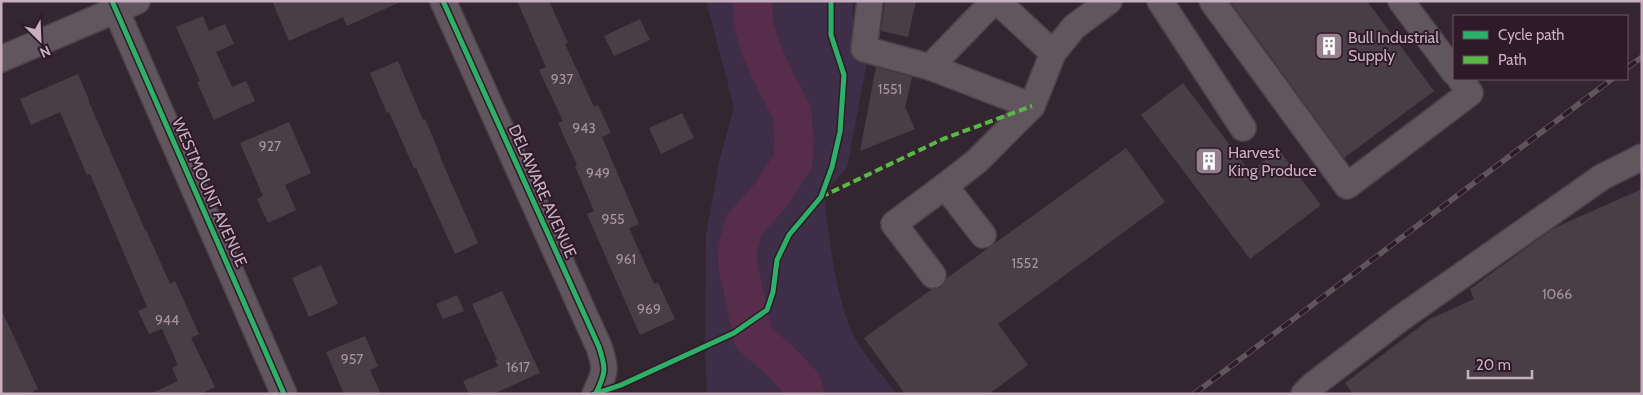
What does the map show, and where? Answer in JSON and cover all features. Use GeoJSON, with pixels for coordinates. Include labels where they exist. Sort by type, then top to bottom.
{"type":"FeatureCollection","features":[{"type":"Feature","properties":{"kind":"street","name":"DELAWARE AVENUE"},"geometry":{"type":"LineString","coordinates":[[443,1],[599,347],[603,360],[604,377],[595,393]]}},
{"type":"Feature","properties":{"kind":"street"},"geometry":{"type":"LineString","coordinates":[[870,1],[864,49],[930,67],[1032,106]]}},
{"type":"Feature","properties":{"kind":"street"},"geometry":{"type":"LineString","coordinates":[[930,67],[996,1],[1054,54]]}},
{"type":"Feature","properties":{"kind":"street"},"geometry":{"type":"LineString","coordinates":[[933,275],[894,224],[976,161],[1032,106],[1054,54],[1074,27],[1108,1]]}},
{"type":"Feature","properties":{"kind":"street"},"geometry":{"type":"LineString","coordinates":[[1160,1],[1244,128]]}},
{"type":"Feature","properties":{"kind":"street"},"geometry":{"type":"LineString","coordinates":[[1212,1],[1347,186],[1470,93],[1461,80]]}},
{"type":"Feature","properties":{"kind":"street"},"geometry":{"type":"LineString","coordinates":[[1401,1],[1453,71]]}},
{"type":"Feature","properties":{"kind":"street"},"geometry":{"type":"LineString","coordinates":[[1,60],[122,4]]}},
{"type":"Feature","properties":{"kind":"street","name":"WESTMOUNT AVENUE"},"geometry":{"type":"LineString","coordinates":[[122,4],[284,394]]}},
{"type":"Feature","properties":{"kind":"street"},"geometry":{"type":"LineString","coordinates":[[1304,394],[1313,385],[1401,318],[1602,177],[1642,157]]}},
{"type":"Feature","properties":{"kind":"street"},"geometry":{"type":"LineString","coordinates":[[945,186],[983,235]]}},
{"type":"Feature","properties":{"kind":"shaded area"},"geometry":{"type":"Polygon","coordinates":[[[706,1],[854,1],[852,13],[867,62],[847,167],[824,194],[831,251],[844,311],[859,345],[897,394],[707,394],[705,345],[706,234],[720,158],[734,107],[706,1]]]}},
{"type":"Feature","properties":{"kind":"building"},"geometry":{"type":"Polygon","coordinates":[[[272,1],[402,1],[347,26],[343,17],[289,41],[272,1]]]}},
{"type":"Feature","properties":{"kind":"building"},"geometry":{"type":"Polygon","coordinates":[[[517,1],[549,1],[568,43],[565,44],[594,107],[598,105],[611,133],[602,137],[639,224],[629,228],[654,284],[658,283],[675,319],[640,335],[587,214],[594,211],[575,166],[577,165],[558,123],[563,121],[539,70],[546,67],[517,1]]]}},
{"type":"Feature","properties":{"kind":"building"},"geometry":{"type":"Polygon","coordinates":[[[885,1],[916,1],[908,37],[881,31],[885,1]]]}},
{"type":"Feature","properties":{"kind":"building","name":"Bull Industrial Supply"},"geometry":{"type":"Polygon","coordinates":[[[1230,1],[1367,1],[1434,91],[1344,158],[1230,1]]]}},
{"type":"Feature","properties":{"kind":"building"},"geometry":{"type":"Polygon","coordinates":[[[203,16],[209,31],[225,24],[234,44],[216,52],[232,87],[246,81],[255,101],[214,120],[197,82],[200,81],[176,27],[203,16]]]}},
{"type":"Feature","properties":{"kind":"building"},"geometry":{"type":"Polygon","coordinates":[[[640,19],[650,40],[614,56],[604,36],[640,19]]]}},
{"type":"Feature","properties":{"kind":"building"},"geometry":{"type":"Polygon","coordinates":[[[398,61],[478,243],[455,254],[389,112],[387,113],[370,73],[398,61]]]}},
{"type":"Feature","properties":{"kind":"building"},"geometry":{"type":"Polygon","coordinates":[[[876,67],[912,77],[905,107],[915,129],[860,151],[876,67]]]}},
{"type":"Feature","properties":{"kind":"building"},"geometry":{"type":"Polygon","coordinates":[[[78,74],[170,284],[175,281],[199,334],[191,338],[215,387],[201,394],[150,394],[178,381],[172,368],[178,365],[162,329],[149,334],[138,311],[147,307],[90,174],[87,175],[60,112],[31,125],[20,99],[78,74]]]}},
{"type":"Feature","properties":{"kind":"building","name":"Harvest King Produce"},"geometry":{"type":"Polygon","coordinates":[[[1183,83],[1250,172],[1279,150],[1321,205],[1250,259],[1141,115],[1183,83]]]}},
{"type":"Feature","properties":{"kind":"building"},"geometry":{"type":"Polygon","coordinates":[[[682,113],[694,138],[661,154],[649,128],[682,113]]]}},
{"type":"Feature","properties":{"kind":"building"},"geometry":{"type":"Polygon","coordinates":[[[289,122],[311,173],[285,185],[296,210],[268,223],[257,199],[263,196],[240,143],[289,122]]]}},
{"type":"Feature","properties":{"kind":"building"},"geometry":{"type":"Polygon","coordinates":[[[1126,148],[1165,202],[998,324],[1028,365],[989,394],[905,394],[864,338],[932,289],[941,287],[947,278],[1126,148]]]}},
{"type":"Feature","properties":{"kind":"building"},"geometry":{"type":"Polygon","coordinates":[[[1642,189],[1642,394],[1353,394],[1345,383],[1430,319],[1474,299],[1470,289],[1554,228],[1642,189]]]}},
{"type":"Feature","properties":{"kind":"building"},"geometry":{"type":"Polygon","coordinates":[[[321,265],[338,304],[309,317],[292,278],[321,265]]]}},
{"type":"Feature","properties":{"kind":"building"},"geometry":{"type":"Polygon","coordinates":[[[502,291],[540,373],[493,394],[469,394],[463,381],[498,366],[472,304],[502,291]]]}},
{"type":"Feature","properties":{"kind":"building"},"geometry":{"type":"Polygon","coordinates":[[[457,295],[464,311],[443,319],[436,304],[457,295]]]}},
{"type":"Feature","properties":{"kind":"building"},"geometry":{"type":"Polygon","coordinates":[[[1,309],[38,389],[28,394],[1,394],[1,309]]]}},
{"type":"Feature","properties":{"kind":"building"},"geometry":{"type":"Polygon","coordinates":[[[365,336],[378,366],[370,370],[381,394],[344,394],[326,352],[365,336]]]}},
{"type":"Feature","properties":{"kind":"waterway"},"geometry":{"type":"LineString","coordinates":[[753,1],[753,24],[761,49],[792,112],[793,161],[770,196],[744,225],[737,249],[738,266],[753,337],[801,383],[805,394]]}},
{"type":"Feature","properties":{"kind":"railway"},"geometry":{"type":"LineString","coordinates":[[1628,67],[1642,57]]}},
{"type":"Feature","properties":{"kind":"railway"},"geometry":{"type":"LineString","coordinates":[[1194,394],[1611,80]]}},
{"type":"Feature","properties":{"kind":"marked path"},"geometry":{"type":"LineString","coordinates":[[821,197],[943,139],[1032,106]]}},
{"type":"Feature","properties":{"kind":"cycle path"},"geometry":{"type":"LineString","coordinates":[[112,1],[284,394]]}},
{"type":"Feature","properties":{"kind":"cycle path"},"geometry":{"type":"LineString","coordinates":[[443,1],[599,347],[604,370],[596,393]]}},
{"type":"Feature","properties":{"kind":"cycle path"},"geometry":{"type":"LineString","coordinates":[[594,394],[621,385],[734,333],[767,310],[773,292],[777,260],[789,235],[821,197],[832,167],[840,132],[844,75],[831,35],[831,1]]}},
{"type":"Feature","properties":{"kind":"place","name":"Bull Industrial Supply"},"geometry":{"type":"Point","coordinates":[1329,46]}},
{"type":"Feature","properties":{"kind":"place","name":"Harvest King Produce"},"geometry":{"type":"Point","coordinates":[1209,161]}}]}
